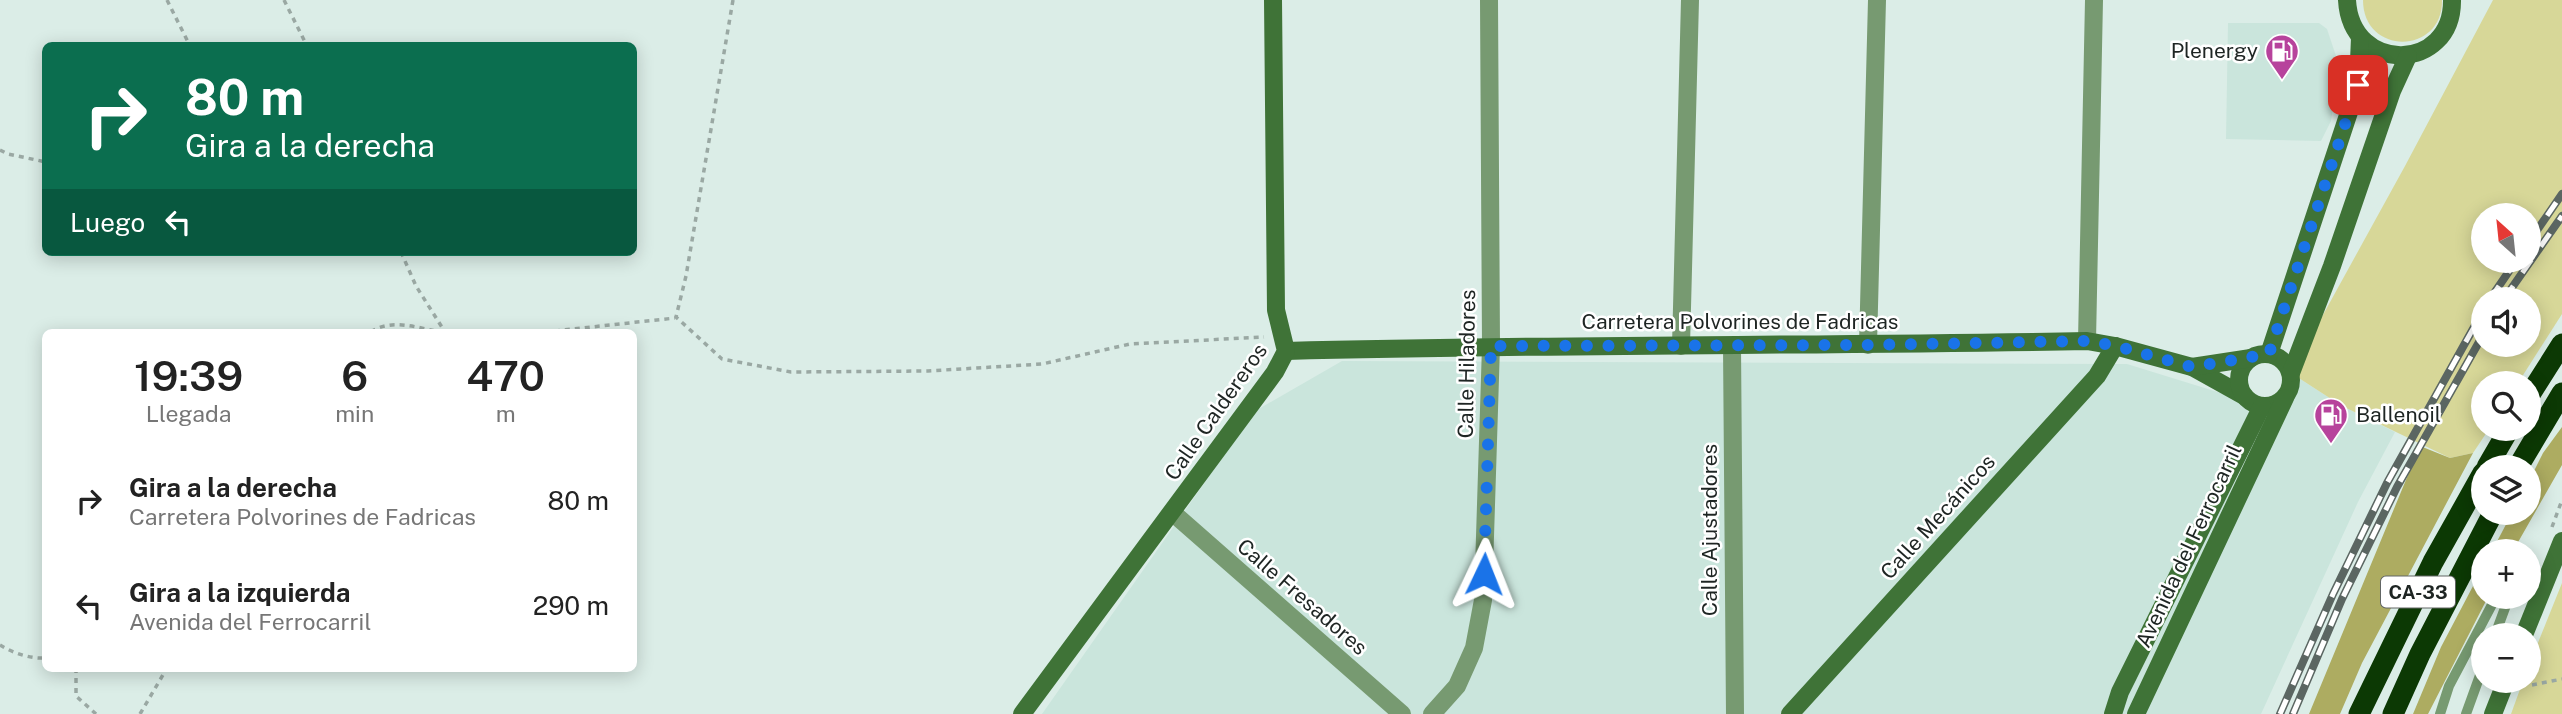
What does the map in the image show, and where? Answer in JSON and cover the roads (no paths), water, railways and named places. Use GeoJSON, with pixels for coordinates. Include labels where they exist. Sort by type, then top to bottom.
{"type":"FeatureCollection","features":[{"type":"Feature","properties":{"kind":"highway"},"geometry":{"type":"LineString","coordinates":[[2541,377],[2562,344]]}},
{"type":"Feature","properties":{"kind":"highway"},"geometry":{"type":"LineString","coordinates":[[2525,455],[2562,393]]}},
{"type":"Feature","properties":{"kind":"highway","name":"CA-33"},"geometry":{"type":"LineString","coordinates":[[2360,714],[2433,562],[2471,494]]}},
{"type":"Feature","properties":{"kind":"highway","name":"CA-33"},"geometry":{"type":"LineString","coordinates":[[2393,714],[2431,632],[2487,525]]}},
{"type":"Feature","properties":{"kind":"street","name":"Calle Caldereros"},"geometry":{"type":"LineString","coordinates":[[1022,714],[1173,513],[1275,372],[1286,351],[1276,310],[1273,0]]}},
{"type":"Feature","properties":{"kind":"street","name":"Calle Hiladores"},"geometry":{"type":"LineString","coordinates":[[1432,714],[1457,686],[1474,648],[1483,600],[1491,346],[1489,0]]}},
{"type":"Feature","properties":{"kind":"street"},"geometry":{"type":"LineString","coordinates":[[1681,346],[1690,0]]}},
{"type":"Feature","properties":{"kind":"street"},"geometry":{"type":"LineString","coordinates":[[1868,345],[1877,0]]}},
{"type":"Feature","properties":{"kind":"street"},"geometry":{"type":"LineString","coordinates":[[2087,341],[2094,0]]}},
{"type":"Feature","properties":{"kind":"street"},"geometry":{"type":"LineString","coordinates":[[2347,0],[2352,26],[2360,38],[2373,49],[2390,55],[2407,55],[2424,50],[2437,40],[2447,26],[2452,0]]}},
{"type":"Feature","properties":{"kind":"street"},"geometry":{"type":"LineString","coordinates":[[2269,354],[2358,85],[2360,38]]}},
{"type":"Feature","properties":{"kind":"street"},"geometry":{"type":"LineString","coordinates":[[2291,373],[2283,360],[2269,354],[2251,358],[2245,364],[2239,380],[2244,396],[2250,402],[2262,406],[2278,403],[2290,391],[2291,373],[2407,55]]}},
{"type":"Feature","properties":{"kind":"street","name":"Carretera Polvorines de Fadricas"},"geometry":{"type":"LineString","coordinates":[[1286,351],[1491,346],[1868,345],[2087,341],[2116,346],[2192,367],[2244,396]]}},
{"type":"Feature","properties":{"kind":"street","name":"Calle Ajustadores"},"geometry":{"type":"LineString","coordinates":[[1732,346],[1735,714]]}},
{"type":"Feature","properties":{"kind":"street","name":"Calle Mecánicos"},"geometry":{"type":"LineString","coordinates":[[1790,714],[2097,376],[2116,346]]}},
{"type":"Feature","properties":{"kind":"street","name":"Carretera Polvorines de Fadricas"},"geometry":{"type":"LineString","coordinates":[[2192,367],[2251,358]]}},
{"type":"Feature","properties":{"kind":"street","name":"Avenida del Ferrocarril"},"geometry":{"type":"LineString","coordinates":[[2136,714],[2284,398]]}},
{"type":"Feature","properties":{"kind":"street","name":"Avenida del Ferrocarril"},"geometry":{"type":"LineString","coordinates":[[2113,714],[2120,692],[2262,406]]}},
{"type":"Feature","properties":{"kind":"street","name":"Calle Fresadores"},"geometry":{"type":"LineString","coordinates":[[1173,513],[1402,714]]}},
{"type":"Feature","properties":{"kind":"street"},"geometry":{"type":"LineString","coordinates":[[2529,623],[2562,541]]}},
{"type":"Feature","properties":{"kind":"street"},"geometry":{"type":"LineString","coordinates":[[2493,714],[2501,693]]}},
{"type":"Feature","properties":{"kind":"lane"},"geometry":{"type":"LineString","coordinates":[[2440,714],[2449,686],[2490,609]]}},
{"type":"Feature","properties":{"kind":"lane"},"geometry":{"type":"LineString","coordinates":[[2466,714],[2474,693]]}},
{"type":"Feature","properties":{"kind":"railway"},"geometry":{"type":"LineString","coordinates":[[2541,225],[2562,194]]}},
{"type":"Feature","properties":{"kind":"railway"},"geometry":{"type":"LineString","coordinates":[[2512,287],[2562,216]]}},
{"type":"Feature","properties":{"kind":"railway"},"geometry":{"type":"LineString","coordinates":[[2498,287],[2508,273]]}},
{"type":"Feature","properties":{"kind":"railway"},"geometry":{"type":"LineString","coordinates":[[2280,714],[2333,594],[2387,483],[2471,332]]}},
{"type":"Feature","properties":{"kind":"railway"},"geometry":{"type":"LineString","coordinates":[[2293,714],[2342,599],[2397,487],[2471,356]]}},
{"type":"Feature","properties":{"kind":"place","name":"Plenergy"},"geometry":{"type":"Point","coordinates":[2282,81]}},
{"type":"Feature","properties":{"kind":"place","name":"Ballenoil"},"geometry":{"type":"Point","coordinates":[2331,445]}}]}
